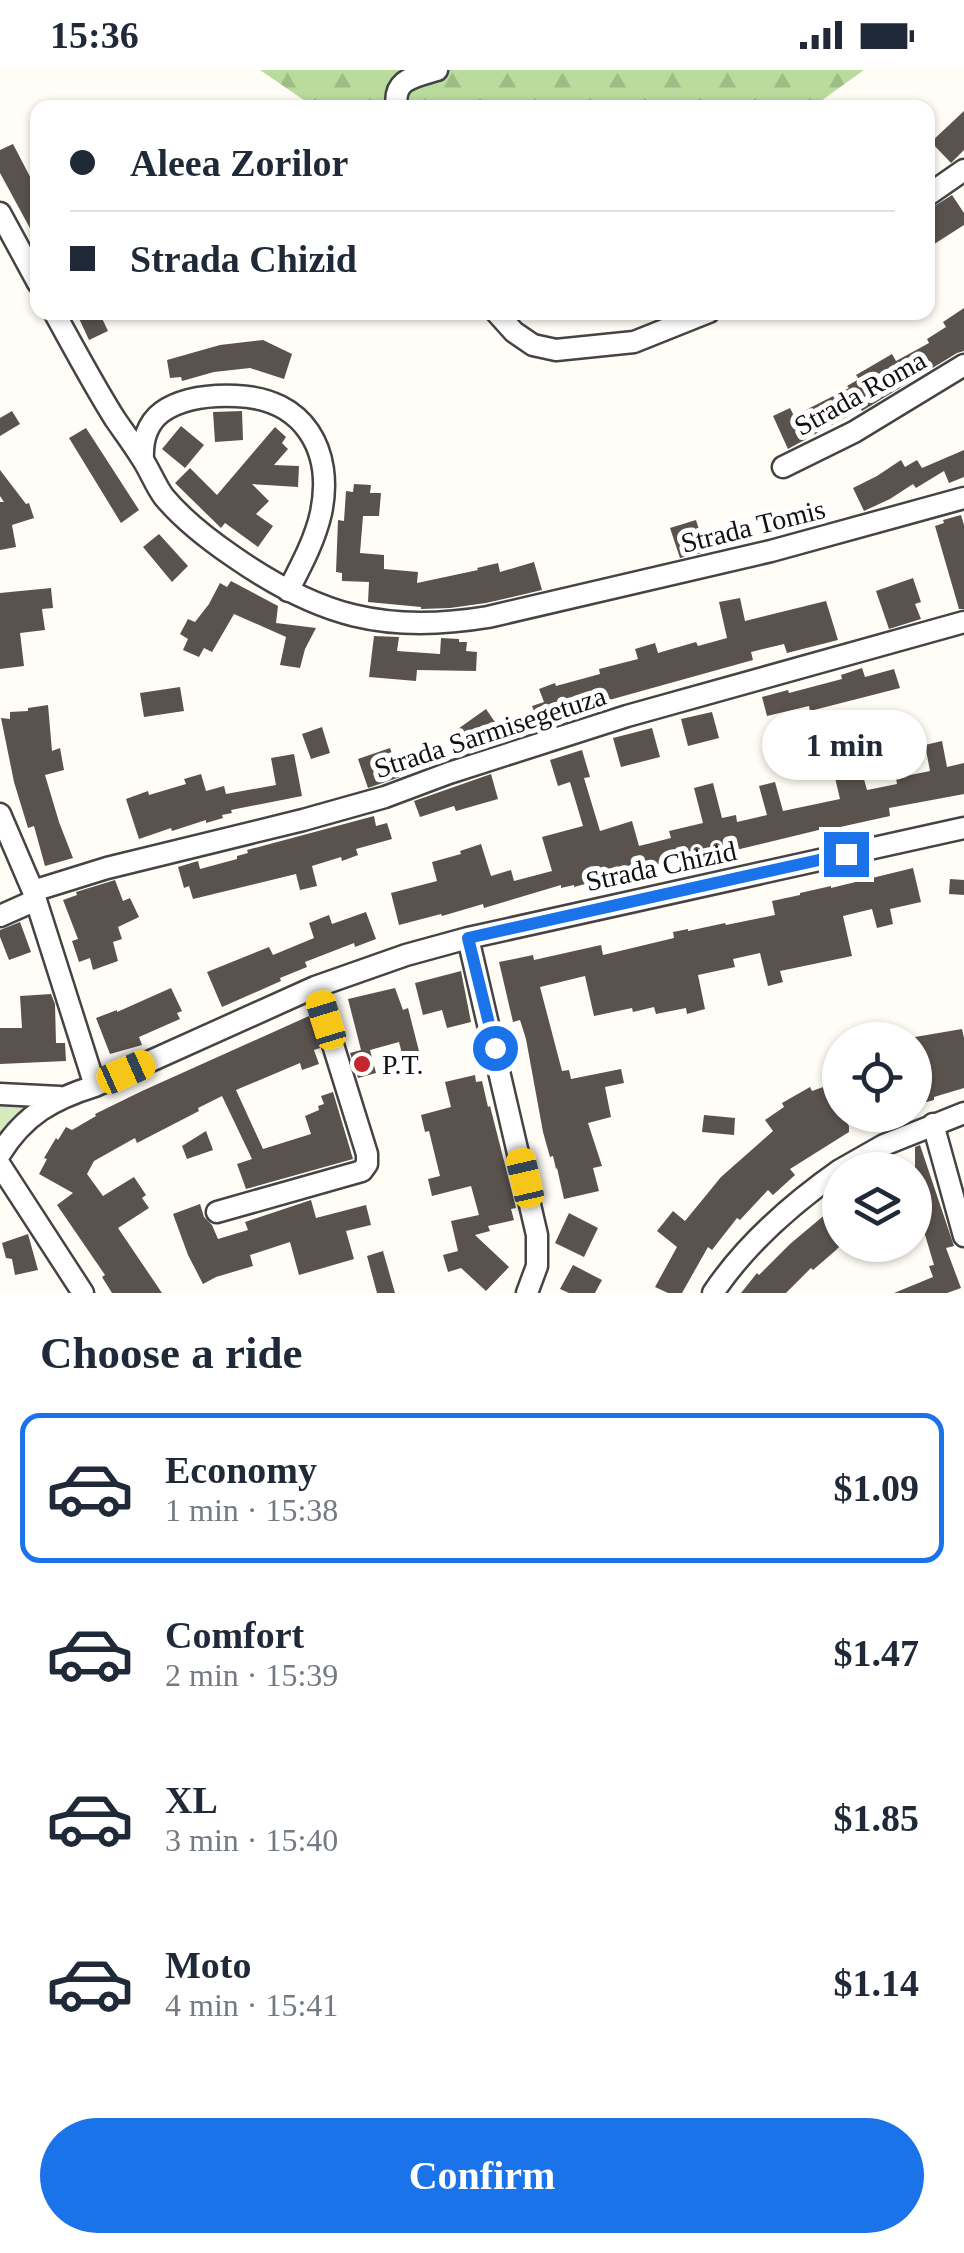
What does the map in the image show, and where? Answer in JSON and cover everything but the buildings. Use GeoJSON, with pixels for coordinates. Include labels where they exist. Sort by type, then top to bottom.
{"type":"FeatureCollection","features":[{"type":"Feature","properties":{"kind":"street"},"geometry":{"type":"LineString","coordinates":[[397,100],[396,91],[402,83],[436,70]]}},
{"type":"Feature","properties":{"kind":"street"},"geometry":{"type":"LineString","coordinates":[[935,190],[964,170]]}},
{"type":"Feature","properties":{"kind":"street"},"geometry":{"type":"LineString","coordinates":[[0,213],[30,268]]}},
{"type":"Feature","properties":{"kind":"street"},"geometry":{"type":"LineString","coordinates":[[58,320],[90,379],[164,497],[232,556],[288,590],[312,538],[324,494],[318,446],[300,420],[271,402],[253,397],[193,399],[175,405],[153,420],[146,434],[143,460]]}},
{"type":"Feature","properties":{"kind":"street"},"geometry":{"type":"LineString","coordinates":[[503,320],[533,345],[556,350],[634,342],[689,320]]}},
{"type":"Feature","properties":{"kind":"street","name":"Strada Roma"},"geometry":{"type":"LineString","coordinates":[[782,467],[854,432],[964,366]]}},
{"type":"Feature","properties":{"kind":"street","name":"Strada Tomis"},"geometry":{"type":"LineString","coordinates":[[288,590],[327,608],[371,620],[446,624],[771,551],[964,498]]}},
{"type":"Feature","properties":{"kind":"street","name":"Strada Sarmisegetuza"},"geometry":{"type":"LineString","coordinates":[[0,916],[34,895],[121,864],[336,811],[626,716],[964,622]]}},
{"type":"Feature","properties":{"kind":"street"},"geometry":{"type":"LineString","coordinates":[[0,814],[34,895],[95,1086]]}},
{"type":"Feature","properties":{"kind":"street","name":"Strada Chizid"},"geometry":{"type":"LineString","coordinates":[[0,1154],[16,1132],[60,1097],[95,1086],[315,986],[468,938],[964,828]]}},
{"type":"Feature","properties":{"kind":"street"},"geometry":{"type":"LineString","coordinates":[[468,938],[534,1223],[537,1266],[527,1293]]}},
{"type":"Feature","properties":{"kind":"street"},"geometry":{"type":"LineString","coordinates":[[216,1212],[362,1171],[368,1164],[315,986]]}},
{"type":"Feature","properties":{"kind":"street"},"geometry":{"type":"LineString","coordinates":[[0,1094],[60,1097]]}},
{"type":"Feature","properties":{"kind":"street"},"geometry":{"type":"LineString","coordinates":[[872,1152],[964,1113]]}},
{"type":"Feature","properties":{"kind":"street"},"geometry":{"type":"LineString","coordinates":[[933,1124],[964,1236]]}},
{"type":"Feature","properties":{"kind":"street"},"geometry":{"type":"LineString","coordinates":[[0,1164],[83,1293]]}},
{"type":"Feature","properties":{"kind":"street"},"geometry":{"type":"LineString","coordinates":[[713,1293],[754,1244],[822,1183]]}},
{"type":"Feature","properties":{"kind":"green space"},"geometry":{"type":"Polygon","coordinates":[[[260,70],[864,70],[822,100],[304,100],[260,70]]]}},
{"type":"Feature","properties":{"kind":"green space"},"geometry":{"type":"Polygon","coordinates":[[[0,1102],[33,1104],[0,1135],[0,1102]]]}},
{"type":"Feature","properties":{"kind":"place","name":"P.T."},"geometry":{"type":"Point","coordinates":[362,1064]}},
{"type":"Feature","properties":{"kind":"route"},"geometry":{"type":"LineString","coordinates":[[495,1048],[468,938],[846,854]]}}]}
